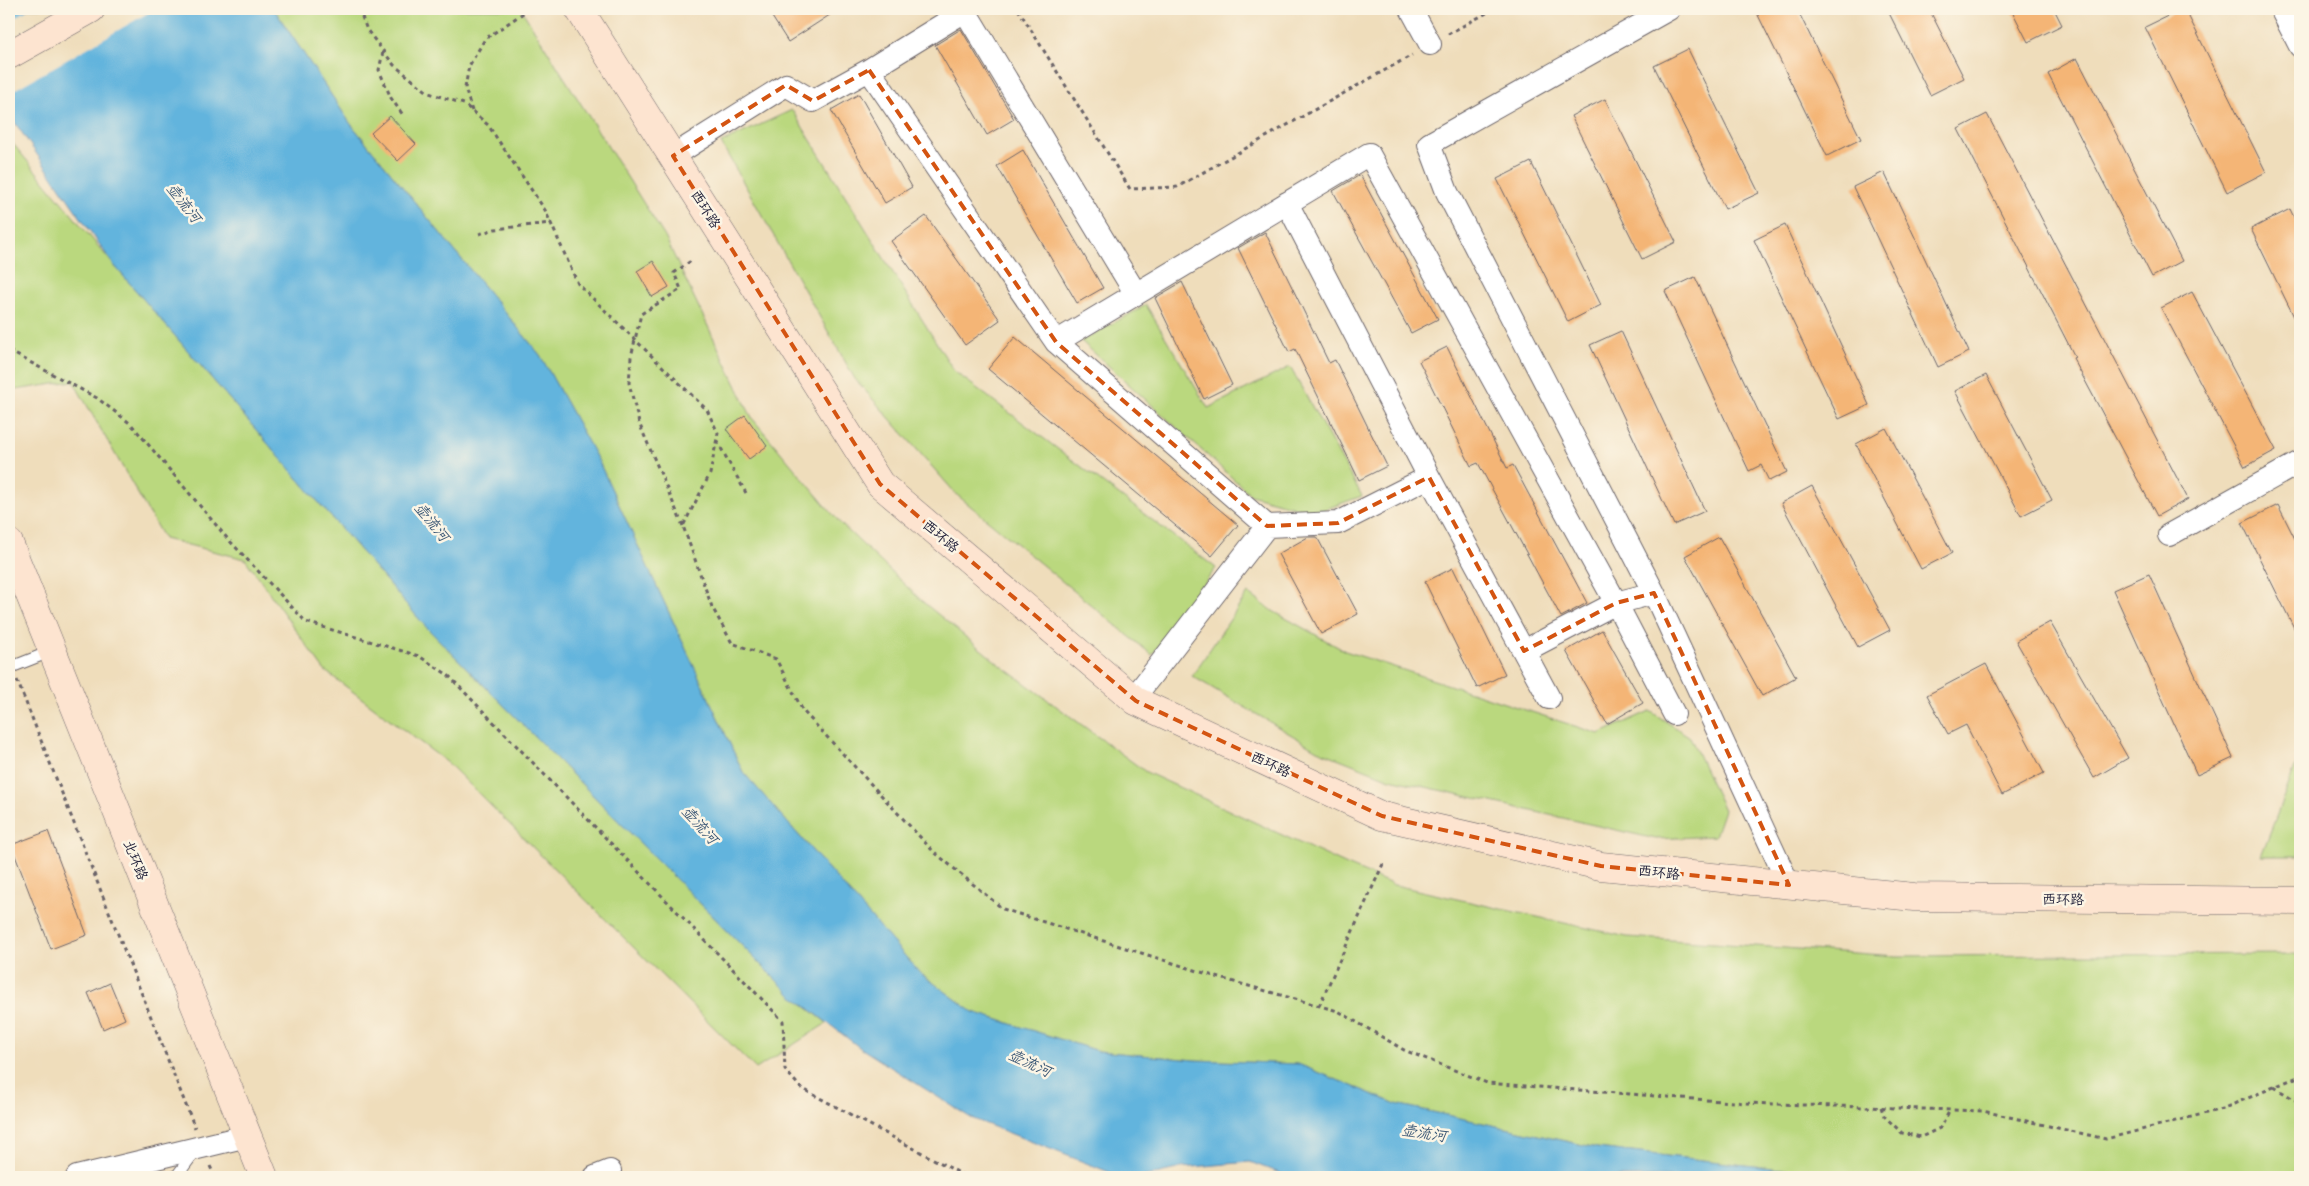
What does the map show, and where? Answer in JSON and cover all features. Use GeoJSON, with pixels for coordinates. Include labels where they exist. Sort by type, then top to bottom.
{"type":"FeatureCollection","features":[{"type":"Feature","properties":{"kind":"main road"},"geometry":{"type":"LineString","coordinates":[[9,55],[91,9]]}},
{"type":"Feature","properties":{"kind":"main road","name":"西环路"},"geometry":{"type":"LineString","coordinates":[[579,9],[880,484],[1133,699],[1382,816],[1601,866],[1914,897],[2300,901]]}},
{"type":"Feature","properties":{"kind":"main road","name":"北环路"},"geometry":{"type":"LineString","coordinates":[[9,543],[264,1177]]}},
{"type":"Feature","properties":{"kind":"street"},"geometry":{"type":"LineString","coordinates":[[1411,9],[1430,44]]}},
{"type":"Feature","properties":{"kind":"street"},"geometry":{"type":"LineString","coordinates":[[1669,9],[1429,144],[1447,192],[1654,593],[1789,885]]}},
{"type":"Feature","properties":{"kind":"street"},"geometry":{"type":"LineString","coordinates":[[2281,9],[2300,46]]}},
{"type":"Feature","properties":{"kind":"street"},"geometry":{"type":"LineString","coordinates":[[673,156],[786,85],[813,101],[965,11],[1136,294]]}},
{"type":"Feature","properties":{"kind":"street"},"geometry":{"type":"LineString","coordinates":[[868,70],[1056,342],[1267,526],[1338,523],[1429,478]]}},
{"type":"Feature","properties":{"kind":"street"},"geometry":{"type":"LineString","coordinates":[[1056,342],[1369,154],[1616,603],[1674,714]]}},
{"type":"Feature","properties":{"kind":"street"},"geometry":{"type":"LineString","coordinates":[[1287,203],[1429,478],[1549,698]]}},
{"type":"Feature","properties":{"kind":"street"},"geometry":{"type":"LineString","coordinates":[[2169,535],[2300,462]]}},
{"type":"Feature","properties":{"kind":"street"},"geometry":{"type":"LineString","coordinates":[[1133,699],[1267,526]]}},
{"type":"Feature","properties":{"kind":"street"},"geometry":{"type":"LineString","coordinates":[[1524,651],[1616,603],[1654,593]]}},
{"type":"Feature","properties":{"kind":"street"},"geometry":{"type":"LineString","coordinates":[[77,1177],[247,1136]]}},
{"type":"Feature","properties":{"kind":"lane"},"geometry":{"type":"LineString","coordinates":[[10,668],[52,651]]}},
{"type":"Feature","properties":{"kind":"lane"},"geometry":{"type":"LineString","coordinates":[[176,1177],[200,1148]]}},
{"type":"Feature","properties":{"kind":"path"},"geometry":{"type":"LineString","coordinates":[[359,9],[366,30],[394,65],[429,93],[464,104],[488,125],[545,210],[578,284],[707,410],[718,433],[710,474],[683,526]]}},
{"type":"Feature","properties":{"kind":"path"},"geometry":{"type":"LineString","coordinates":[[472,112],[465,88],[469,66],[486,39],[530,9]]}},
{"type":"Feature","properties":{"kind":"path"},"geometry":{"type":"LineString","coordinates":[[1018,9],[1130,189],[1177,187],[1494,9]]}},
{"type":"Feature","properties":{"kind":"path"},"geometry":{"type":"LineString","coordinates":[[384,52],[379,70],[391,98],[403,115]]}},
{"type":"Feature","properties":{"kind":"path"},"geometry":{"type":"LineString","coordinates":[[479,234],[495,229],[551,223]]}},
{"type":"Feature","properties":{"kind":"path"},"geometry":{"type":"LineString","coordinates":[[692,261],[674,272],[681,289],[641,314],[630,357],[629,383],[637,415],[659,473],[683,526],[712,606],[732,644],[776,659],[803,711],[933,851],[1003,908],[1220,978],[1338,1011],[1404,1050],[1487,1083],[1746,1103],[1983,1111],[2106,1139],[2222,1109],[2300,1076]]}},
{"type":"Feature","properties":{"kind":"path"},"geometry":{"type":"LineString","coordinates":[[9,351],[97,398],[131,424],[227,538],[306,622],[419,656],[448,675],[782,1021],[784,1070],[801,1088],[967,1177]]}},
{"type":"Feature","properties":{"kind":"path"},"geometry":{"type":"LineString","coordinates":[[716,440],[746,493]]}},
{"type":"Feature","properties":{"kind":"path"},"geometry":{"type":"LineString","coordinates":[[10,668],[200,1148],[215,1177]]}},
{"type":"Feature","properties":{"kind":"path"},"geometry":{"type":"LineString","coordinates":[[1319,1006],[1383,864]]}},
{"type":"Feature","properties":{"kind":"path"},"geometry":{"type":"LineString","coordinates":[[2274,1087],[2300,1103]]}},
{"type":"Feature","properties":{"kind":"path"},"geometry":{"type":"LineString","coordinates":[[1882,1107],[1884,1116],[1902,1133],[1920,1136],[1940,1128],[1950,1110]]}},
{"type":"Feature","properties":{"kind":"highlighted area"},"geometry":{"type":"Polygon","coordinates":[[[869,70],[1056,342],[1267,526],[1338,523],[1429,477],[1524,651],[1616,603],[1654,593],[1789,885],[1601,866],[1382,816],[1136,701],[880,484],[673,156],[786,85],[813,101],[869,70]]]}},
{"type":"Feature","properties":{"kind":"green space"},"geometry":{"type":"Polygon","coordinates":[[[274,9],[521,9],[665,237],[752,418],[841,524],[923,602],[999,664],[1146,772],[1394,885],[1627,937],[1897,956],[2300,954],[2300,1174],[2278,1177],[1850,1177],[1597,1148],[1396,1104],[1298,1064],[1194,1060],[1098,1051],[973,1012],[920,973],[743,772],[599,462],[540,355],[350,123],[274,9]]]}},
{"type":"Feature","properties":{"kind":"green space"},"geometry":{"type":"Polygon","coordinates":[[[792,110],[954,371],[1216,568],[1152,655],[957,495],[855,379],[721,143],[792,110]]]}},
{"type":"Feature","properties":{"kind":"green space"},"geometry":{"type":"Polygon","coordinates":[[[9,139],[113,264],[426,627],[790,994],[827,1023],[756,1069],[448,763],[324,670],[245,559],[164,539],[73,381],[9,391],[9,139]]]}},
{"type":"Feature","properties":{"kind":"green space"},"geometry":{"type":"Polygon","coordinates":[[[1146,305],[1208,408],[1290,367],[1362,496],[1315,513],[1251,495],[1081,341],[1146,305]]]}},
{"type":"Feature","properties":{"kind":"green space"},"geometry":{"type":"Polygon","coordinates":[[[1248,593],[1271,610],[1345,651],[1599,734],[1650,711],[1690,737],[1724,810],[1715,836],[1656,839],[1390,779],[1317,750],[1192,676],[1248,593]]]}},
{"type":"Feature","properties":{"kind":"green space"},"geometry":{"type":"Polygon","coordinates":[[[2300,755],[2300,856],[2261,856],[2300,755]]]}},
{"type":"Feature","properties":{"kind":"water","name":"壶流河"},"geometry":{"type":"Polygon","coordinates":[[[9,9],[274,9],[350,123],[540,355],[599,462],[743,772],[920,973],[973,1012],[1098,1051],[1194,1060],[1298,1064],[1396,1104],[1597,1148],[1850,1177],[1290,1177],[1250,1162],[1181,1168],[1142,1177],[1122,1177],[971,1118],[859,1047],[790,994],[426,627],[113,264],[9,114],[9,9]]]}},
{"type":"Feature","properties":{"kind":"pier"},"geometry":{"type":"Polygon","coordinates":[[[29,9],[155,9],[9,93],[9,21],[29,9]]]}},
{"type":"Feature","properties":{"kind":"building"},"geometry":{"type":"Polygon","coordinates":[[[767,9],[839,9],[788,42],[767,9]]]}},
{"type":"Feature","properties":{"kind":"building"},"geometry":{"type":"Polygon","coordinates":[[[1755,9],[1797,9],[1861,139],[1827,156],[1755,9]]]}},
{"type":"Feature","properties":{"kind":"building"},"geometry":{"type":"Polygon","coordinates":[[[1887,9],[1929,9],[1964,78],[1930,95],[1887,9]]]}},
{"type":"Feature","properties":{"kind":"building"},"geometry":{"type":"Polygon","coordinates":[[[2011,9],[2054,9],[2062,25],[2028,42],[2011,9]]]}},
{"type":"Feature","properties":{"kind":"building"},"geometry":{"type":"Polygon","coordinates":[[[2185,9],[2266,172],[2227,192],[2145,27],[2185,9]]]}},
{"type":"Feature","properties":{"kind":"building"},"geometry":{"type":"Polygon","coordinates":[[[961,29],[1014,119],[987,135],[935,45],[961,29]]]}},
{"type":"Feature","properties":{"kind":"building"},"geometry":{"type":"Polygon","coordinates":[[[1688,49],[1759,193],[1725,209],[1654,66],[1688,49]]]}},
{"type":"Feature","properties":{"kind":"building"},"geometry":{"type":"Polygon","coordinates":[[[2077,58],[2182,261],[2152,277],[2048,74],[2077,58]]]}},
{"type":"Feature","properties":{"kind":"building"},"geometry":{"type":"Polygon","coordinates":[[[859,94],[912,187],[885,203],[831,110],[859,94]]]}},
{"type":"Feature","properties":{"kind":"building"},"geometry":{"type":"Polygon","coordinates":[[[1605,99],[1676,242],[1642,259],[1571,116],[1605,99]]]}},
{"type":"Feature","properties":{"kind":"building"},"geometry":{"type":"Polygon","coordinates":[[[1987,114],[2188,499],[2157,516],[2073,358],[2075,357],[1958,129],[1987,114]]]}},
{"type":"Feature","properties":{"kind":"building"},"geometry":{"type":"Polygon","coordinates":[[[390,116],[416,144],[398,161],[371,133],[390,116]]]}},
{"type":"Feature","properties":{"kind":"building"},"geometry":{"type":"Polygon","coordinates":[[[1023,150],[1103,288],[1077,303],[997,166],[1023,150]]]}},
{"type":"Feature","properties":{"kind":"building"},"geometry":{"type":"Polygon","coordinates":[[[1531,162],[1601,305],[1568,322],[1497,179],[1531,162]]]}},
{"type":"Feature","properties":{"kind":"building"},"geometry":{"type":"Polygon","coordinates":[[[1884,172],[1969,352],[1938,367],[1853,187],[1884,172]]]}},
{"type":"Feature","properties":{"kind":"building"},"geometry":{"type":"Polygon","coordinates":[[[1360,175],[1438,319],[1411,333],[1333,191],[1360,175]]]}},
{"type":"Feature","properties":{"kind":"building"},"geometry":{"type":"Polygon","coordinates":[[[2290,209],[2300,230],[2300,329],[2251,229],[2290,209]]]}},
{"type":"Feature","properties":{"kind":"building"},"geometry":{"type":"Polygon","coordinates":[[[926,216],[1000,320],[965,345],[891,241],[926,216]]]}},
{"type":"Feature","properties":{"kind":"building"},"geometry":{"type":"Polygon","coordinates":[[[1785,225],[1869,405],[1839,419],[1754,240],[1785,225]]]}},
{"type":"Feature","properties":{"kind":"building"},"geometry":{"type":"Polygon","coordinates":[[[1265,232],[1329,363],[1335,360],[1387,466],[1359,480],[1295,349],[1289,352],[1238,248],[1265,232]]]}},
{"type":"Feature","properties":{"kind":"building"},"geometry":{"type":"Polygon","coordinates":[[[653,261],[669,287],[652,297],[637,271],[653,261]]]}},
{"type":"Feature","properties":{"kind":"building"},"geometry":{"type":"Polygon","coordinates":[[[1695,277],[1787,472],[1769,481],[1761,465],[1749,471],[1665,291],[1695,277]]]}},
{"type":"Feature","properties":{"kind":"building"},"geometry":{"type":"Polygon","coordinates":[[[1182,282],[1232,385],[1204,399],[1155,298],[1182,282]]]}},
{"type":"Feature","properties":{"kind":"building"},"geometry":{"type":"Polygon","coordinates":[[[2192,292],[2276,450],[2245,467],[2161,308],[2192,292]]]}},
{"type":"Feature","properties":{"kind":"building"},"geometry":{"type":"Polygon","coordinates":[[[1621,331],[1705,511],[1674,525],[1590,345],[1621,331]]]}},
{"type":"Feature","properties":{"kind":"building"},"geometry":{"type":"Polygon","coordinates":[[[1015,337],[1238,525],[1212,556],[988,369],[1015,337]]]}},
{"type":"Feature","properties":{"kind":"building"},"geometry":{"type":"Polygon","coordinates":[[[1447,347],[1507,468],[1513,465],[1587,603],[1561,617],[1478,463],[1471,466],[1419,361],[1447,347]]]}},
{"type":"Feature","properties":{"kind":"building"},"geometry":{"type":"Polygon","coordinates":[[[1986,375],[2052,500],[2021,516],[1955,391],[1986,375]]]}},
{"type":"Feature","properties":{"kind":"building"},"geometry":{"type":"Polygon","coordinates":[[[745,415],[767,446],[749,459],[726,429],[745,415]]]}},
{"type":"Feature","properties":{"kind":"building"},"geometry":{"type":"Polygon","coordinates":[[[1886,428],[1952,553],[1921,569],[1856,444],[1886,428]]]}},
{"type":"Feature","properties":{"kind":"building"},"geometry":{"type":"Polygon","coordinates":[[[1812,486],[1890,630],[1858,647],[1781,503],[1812,486]]]}},
{"type":"Feature","properties":{"kind":"building"},"geometry":{"type":"Polygon","coordinates":[[[2278,505],[2300,549],[2300,640],[2242,523],[2278,505]]]}},
{"type":"Feature","properties":{"kind":"building"},"geometry":{"type":"Polygon","coordinates":[[[1308,537],[1317,537],[1358,614],[1321,634],[1278,554],[1308,537]]]}},
{"type":"Feature","properties":{"kind":"building"},"geometry":{"type":"Polygon","coordinates":[[[1719,537],[1796,677],[1762,696],[1685,556],[1719,537]]]}},
{"type":"Feature","properties":{"kind":"building"},"geometry":{"type":"Polygon","coordinates":[[[1453,568],[1505,674],[1477,688],[1425,582],[1453,568]]]}},
{"type":"Feature","properties":{"kind":"building"},"geometry":{"type":"Polygon","coordinates":[[[2149,574],[2233,758],[2197,775],[2113,590],[2149,574]]]}},
{"type":"Feature","properties":{"kind":"building"},"geometry":{"type":"Polygon","coordinates":[[[2050,622],[2128,758],[2094,778],[2016,641],[2050,622]]]}},
{"type":"Feature","properties":{"kind":"building"},"geometry":{"type":"Polygon","coordinates":[[[1602,630],[1643,703],[1607,724],[1566,651],[1602,630]]]}},
{"type":"Feature","properties":{"kind":"building"},"geometry":{"type":"Polygon","coordinates":[[[1986,664],[2044,773],[2002,795],[1966,725],[1948,734],[1927,695],[1986,664]]]}},
{"type":"Feature","properties":{"kind":"building"},"geometry":{"type":"Polygon","coordinates":[[[48,831],[87,935],[51,949],[11,845],[48,831]]]}},
{"type":"Feature","properties":{"kind":"building"},"geometry":{"type":"Polygon","coordinates":[[[110,983],[125,1019],[103,1029],[88,993],[110,983]]]}}]}
